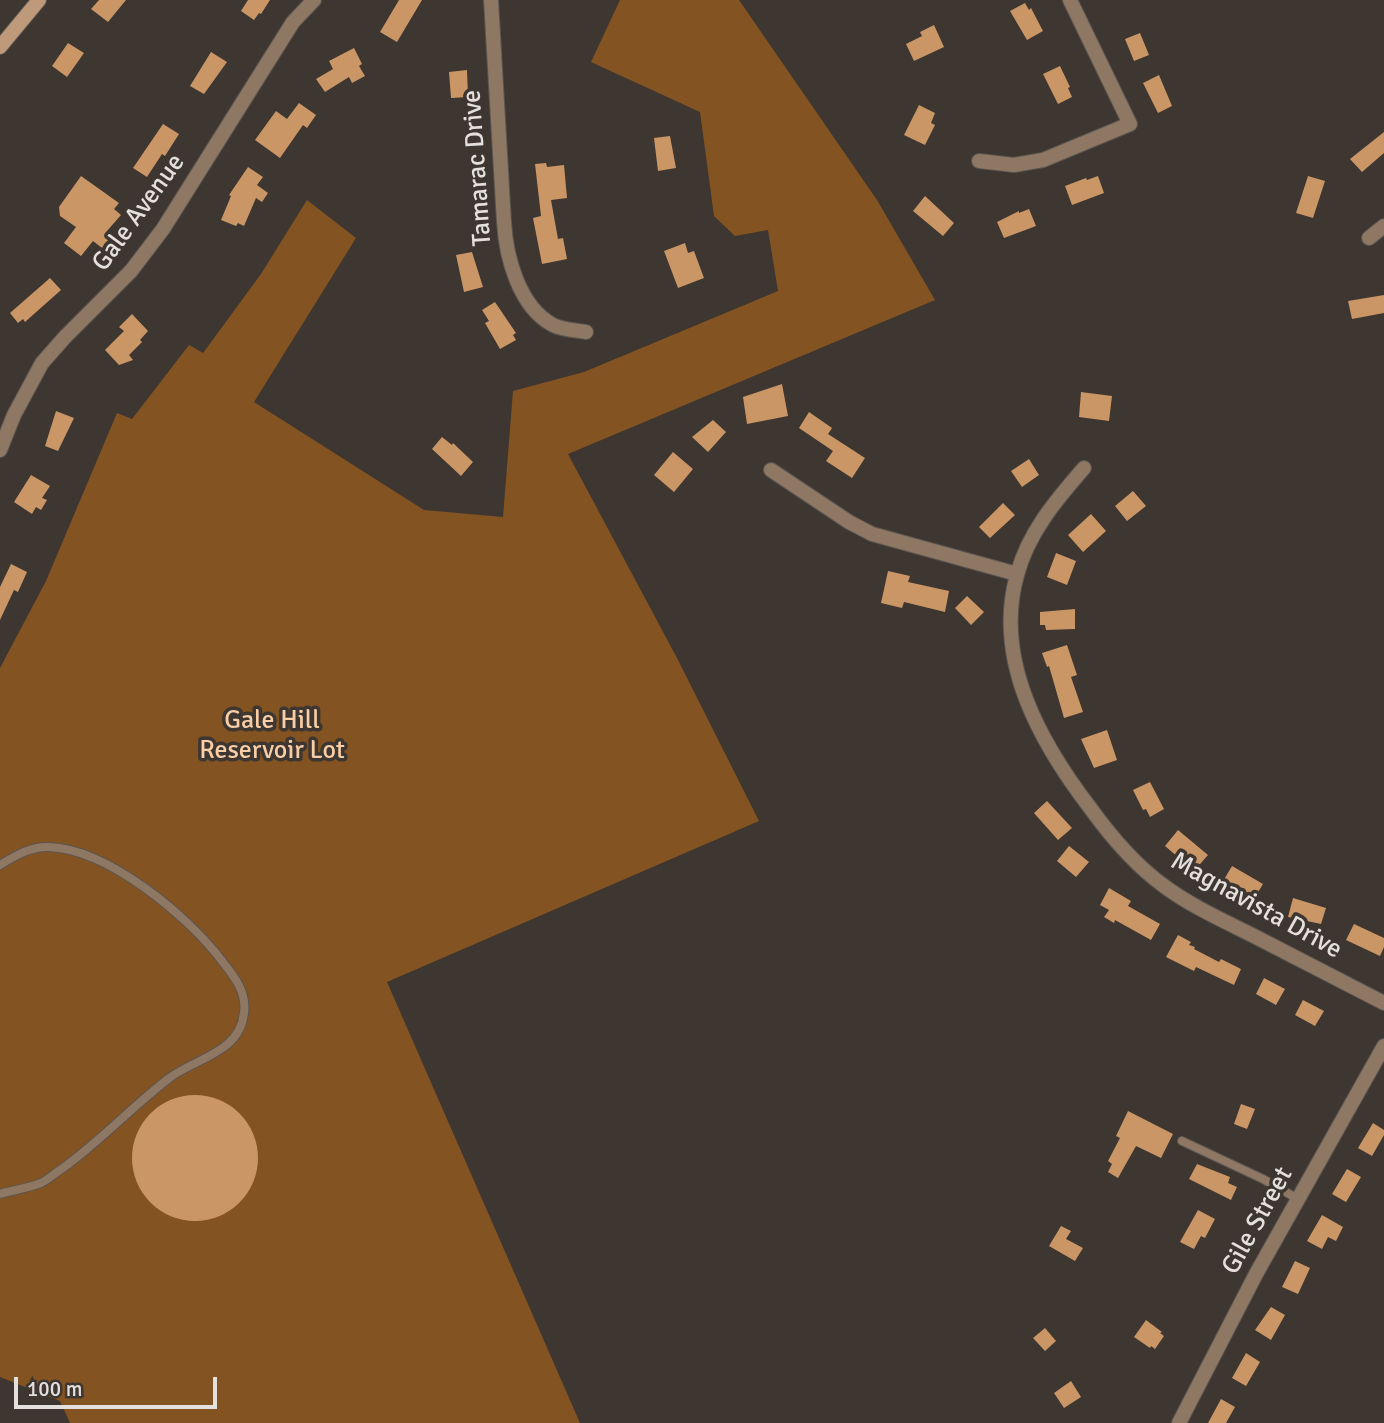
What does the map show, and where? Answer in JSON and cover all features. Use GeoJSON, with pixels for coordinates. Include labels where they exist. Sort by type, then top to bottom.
{"type":"FeatureCollection","features":[{"type":"Feature","properties":{"kind":"main road"},"geometry":{"type":"LineString","coordinates":[[0,47],[39,0]]}},
{"type":"Feature","properties":{"kind":"street","name":"Gale Avenue"},"geometry":{"type":"LineString","coordinates":[[0,450],[14,415],[42,363],[131,271],[163,229],[293,22],[314,0]]}},
{"type":"Feature","properties":{"kind":"street","name":"Tamarac Drive"},"geometry":{"type":"LineString","coordinates":[[491,0],[503,222],[509,257],[522,289],[542,317],[559,328],[586,332]]}},
{"type":"Feature","properties":{"kind":"street"},"geometry":{"type":"LineString","coordinates":[[979,161],[1006,165],[1042,160],[1130,124],[1070,0]]}},
{"type":"Feature","properties":{"kind":"street"},"geometry":{"type":"LineString","coordinates":[[1369,238],[1384,226]]}},
{"type":"Feature","properties":{"kind":"street","name":"Magnavista Drive"},"geometry":{"type":"LineString","coordinates":[[1084,468],[1058,498],[1035,531],[1017,574],[1012,599],[1011,626],[1016,663],[1029,708],[1059,765],[1121,847],[1143,870],[1178,896],[1384,1003]]}},
{"type":"Feature","properties":{"kind":"street"},"geometry":{"type":"LineString","coordinates":[[771,470],[849,522],[872,534],[1017,574]]}},
{"type":"Feature","properties":{"kind":"street","name":"Gile Street"},"geometry":{"type":"LineString","coordinates":[[1179,1423],[1256,1274],[1384,1046]]}},
{"type":"Feature","properties":{"kind":"lane"},"geometry":{"type":"LineString","coordinates":[[0,865],[24,851],[51,847],[78,852],[145,888],[205,939],[236,979],[242,990],[245,1006],[240,1030],[227,1046],[169,1079],[85,1152],[41,1183],[0,1194]]}},
{"type":"Feature","properties":{"kind":"lane"},"geometry":{"type":"LineString","coordinates":[[1181,1141],[1263,1179],[1298,1199]]}},
{"type":"Feature","properties":{"kind":"green space","name":"Gale Hill Reservoir Lot"},"geometry":{"type":"Polygon","coordinates":[[[620,0],[739,0],[877,200],[935,300],[568,454],[677,658],[759,821],[387,982],[580,1423],[70,1423],[60,1401],[0,1377],[0,668],[46,581],[117,413],[132,419],[189,345],[203,353],[261,274],[307,200],[356,238],[254,402],[424,510],[503,517],[513,391],[584,372],[778,291],[768,230],[735,236],[714,216],[700,112],[591,62],[620,0]]]}},
{"type":"Feature","properties":{"kind":"building"},"geometry":{"type":"Polygon","coordinates":[[[99,0],[126,0],[108,22],[91,9],[99,0]]]}},
{"type":"Feature","properties":{"kind":"building"},"geometry":{"type":"Polygon","coordinates":[[[248,0],[270,0],[254,20],[241,11],[248,0]]]}},
{"type":"Feature","properties":{"kind":"building"},"geometry":{"type":"Polygon","coordinates":[[[399,0],[422,0],[397,42],[380,32],[399,0]]]}},
{"type":"Feature","properties":{"kind":"building"},"geometry":{"type":"Polygon","coordinates":[[[1025,3],[1029,10],[1031,8],[1043,31],[1027,40],[1010,11],[1025,3]]]}},
{"type":"Feature","properties":{"kind":"building"},"geometry":{"type":"Polygon","coordinates":[[[934,25],[944,47],[914,61],[906,44],[922,36],[920,32],[934,25]]]}},
{"type":"Feature","properties":{"kind":"building"},"geometry":{"type":"Polygon","coordinates":[[[1140,33],[1149,55],[1134,61],[1125,39],[1140,33]]]}},
{"type":"Feature","properties":{"kind":"building"},"geometry":{"type":"Polygon","coordinates":[[[68,43],[84,53],[67,77],[52,66],[68,43]]]}},
{"type":"Feature","properties":{"kind":"building"},"geometry":{"type":"Polygon","coordinates":[[[354,48],[365,76],[352,83],[349,77],[325,92],[316,79],[333,69],[329,61],[354,48]]]}},
{"type":"Feature","properties":{"kind":"building"},"geometry":{"type":"Polygon","coordinates":[[[211,52],[227,62],[204,94],[190,86],[211,52]]]}},
{"type":"Feature","properties":{"kind":"building"},"geometry":{"type":"Polygon","coordinates":[[[1060,66],[1072,97],[1058,104],[1043,74],[1060,66]]]}},
{"type":"Feature","properties":{"kind":"building"},"geometry":{"type":"Polygon","coordinates":[[[467,70],[468,97],[451,98],[449,72],[467,70]]]}},
{"type":"Feature","properties":{"kind":"building"},"geometry":{"type":"Polygon","coordinates":[[[1159,75],[1172,106],[1158,113],[1143,83],[1159,75]]]}},
{"type":"Feature","properties":{"kind":"building"},"geometry":{"type":"Polygon","coordinates":[[[299,103],[316,115],[307,128],[303,125],[280,158],[255,140],[276,111],[287,119],[299,103]]]}},
{"type":"Feature","properties":{"kind":"building"},"geometry":{"type":"Polygon","coordinates":[[[919,105],[935,113],[931,123],[935,125],[925,145],[904,135],[919,105]]]}},
{"type":"Feature","properties":{"kind":"building"},"geometry":{"type":"Polygon","coordinates":[[[163,124],[179,134],[147,177],[133,168],[163,124]]]}},
{"type":"Feature","properties":{"kind":"building"},"geometry":{"type":"Polygon","coordinates":[[[1384,132],[1384,153],[1362,172],[1350,159],[1384,132]]]}},
{"type":"Feature","properties":{"kind":"building"},"geometry":{"type":"Polygon","coordinates":[[[670,136],[676,168],[658,171],[654,138],[670,136]]]}},
{"type":"Feature","properties":{"kind":"building"},"geometry":{"type":"Polygon","coordinates":[[[546,163],[547,167],[564,165],[567,198],[551,200],[558,239],[563,238],[567,259],[542,264],[533,218],[541,216],[535,164],[546,163]]]}},
{"type":"Feature","properties":{"kind":"building"},"geometry":{"type":"Polygon","coordinates":[[[248,167],[263,177],[257,185],[268,193],[262,202],[256,198],[244,226],[238,223],[236,226],[221,220],[231,196],[229,195],[248,167]]]}},
{"type":"Feature","properties":{"kind":"building"},"geometry":{"type":"Polygon","coordinates":[[[81,176],[119,203],[114,209],[121,215],[107,231],[112,235],[102,248],[93,241],[81,256],[64,243],[76,227],[60,216],[59,207],[81,176]]]}},
{"type":"Feature","properties":{"kind":"building"},"geometry":{"type":"Polygon","coordinates":[[[1098,176],[1104,193],[1072,205],[1065,186],[1098,176]]]}},
{"type":"Feature","properties":{"kind":"building"},"geometry":{"type":"Polygon","coordinates":[[[1308,176],[1325,181],[1313,218],[1296,213],[1308,176]]]}},
{"type":"Feature","properties":{"kind":"building"},"geometry":{"type":"Polygon","coordinates":[[[925,196],[954,223],[943,236],[913,211],[925,196]]]}},
{"type":"Feature","properties":{"kind":"building"},"geometry":{"type":"Polygon","coordinates":[[[1029,209],[1036,226],[1004,238],[997,222],[1029,209]]]}},
{"type":"Feature","properties":{"kind":"building"},"geometry":{"type":"Polygon","coordinates":[[[685,243],[688,253],[694,251],[704,278],[678,288],[664,251],[685,243]]]}},
{"type":"Feature","properties":{"kind":"building"},"geometry":{"type":"Polygon","coordinates":[[[472,252],[483,287],[464,292],[456,255],[472,252]]]}},
{"type":"Feature","properties":{"kind":"building"},"geometry":{"type":"Polygon","coordinates":[[[50,278],[61,290],[25,322],[23,319],[18,323],[10,313],[50,278]]]}},
{"type":"Feature","properties":{"kind":"building"},"geometry":{"type":"Polygon","coordinates":[[[1384,295],[1384,313],[1352,319],[1348,301],[1384,295]]]}},
{"type":"Feature","properties":{"kind":"building"},"geometry":{"type":"Polygon","coordinates":[[[495,302],[516,333],[513,335],[516,340],[500,349],[485,323],[489,321],[482,310],[495,302]]]}},
{"type":"Feature","properties":{"kind":"building"},"geometry":{"type":"Polygon","coordinates":[[[132,314],[148,331],[140,340],[142,342],[129,355],[133,360],[119,365],[105,350],[124,331],[119,327],[132,314]]]}},
{"type":"Feature","properties":{"kind":"building"},"geometry":{"type":"Polygon","coordinates":[[[782,384],[788,416],[747,424],[743,397],[782,384]]]}},
{"type":"Feature","properties":{"kind":"building"},"geometry":{"type":"Polygon","coordinates":[[[1081,392],[1112,396],[1109,421],[1079,417],[1081,392]]]}},
{"type":"Feature","properties":{"kind":"building"},"geometry":{"type":"Polygon","coordinates":[[[56,411],[74,418],[58,451],[45,446],[56,411]]]}},
{"type":"Feature","properties":{"kind":"building"},"geometry":{"type":"Polygon","coordinates":[[[809,412],[832,428],[828,434],[865,458],[852,478],[826,461],[833,451],[799,428],[809,412]]]}},
{"type":"Feature","properties":{"kind":"building"},"geometry":{"type":"Polygon","coordinates":[[[713,420],[726,432],[708,452],[692,437],[713,420]]]}},
{"type":"Feature","properties":{"kind":"building"},"geometry":{"type":"Polygon","coordinates":[[[442,437],[452,445],[453,443],[473,462],[461,476],[432,449],[442,437]]]}},
{"type":"Feature","properties":{"kind":"building"},"geometry":{"type":"Polygon","coordinates":[[[673,452],[693,469],[674,492],[654,475],[673,452]]]}},
{"type":"Feature","properties":{"kind":"building"},"geometry":{"type":"Polygon","coordinates":[[[1029,459],[1039,475],[1022,487],[1011,471],[1029,459]]]}},
{"type":"Feature","properties":{"kind":"building"},"geometry":{"type":"Polygon","coordinates":[[[31,475],[50,486],[42,498],[47,500],[41,510],[36,507],[32,514],[14,502],[31,475]]]}},
{"type":"Feature","properties":{"kind":"building"},"geometry":{"type":"Polygon","coordinates":[[[1133,491],[1146,506],[1127,521],[1115,506],[1133,491]]]}},
{"type":"Feature","properties":{"kind":"building"},"geometry":{"type":"Polygon","coordinates":[[[1003,503],[1015,515],[990,538],[979,527],[1003,503]]]}},
{"type":"Feature","properties":{"kind":"building"},"geometry":{"type":"Polygon","coordinates":[[[1091,514],[1106,531],[1083,552],[1068,535],[1091,514]]]}},
{"type":"Feature","properties":{"kind":"building"},"geometry":{"type":"Polygon","coordinates":[[[1056,553],[1076,561],[1067,585],[1047,577],[1056,553]]]}},
{"type":"Feature","properties":{"kind":"building"},"geometry":{"type":"Polygon","coordinates":[[[11,564],[27,572],[18,592],[14,590],[0,620],[0,587],[11,564]]]}},
{"type":"Feature","properties":{"kind":"building"},"geometry":{"type":"Polygon","coordinates":[[[888,571],[910,576],[908,582],[949,591],[945,612],[904,602],[902,608],[881,603],[888,571]]]}},
{"type":"Feature","properties":{"kind":"building"},"geometry":{"type":"Polygon","coordinates":[[[967,596],[984,612],[971,625],[955,608],[967,596]]]}},
{"type":"Feature","properties":{"kind":"building"},"geometry":{"type":"Polygon","coordinates":[[[1075,609],[1075,629],[1046,630],[1045,625],[1040,625],[1040,612],[1075,609]]]}},
{"type":"Feature","properties":{"kind":"building"},"geometry":{"type":"Polygon","coordinates":[[[1067,645],[1077,675],[1071,677],[1083,712],[1064,718],[1049,666],[1047,667],[1042,653],[1067,645]]]}},
{"type":"Feature","properties":{"kind":"building"},"geometry":{"type":"Polygon","coordinates":[[[1107,730],[1117,760],[1094,768],[1081,739],[1107,730]]]}},
{"type":"Feature","properties":{"kind":"building"},"geometry":{"type":"Polygon","coordinates":[[[1150,782],[1164,809],[1150,817],[1146,809],[1143,810],[1133,790],[1150,782]]]}},
{"type":"Feature","properties":{"kind":"building"},"geometry":{"type":"Polygon","coordinates":[[[1047,801],[1072,828],[1058,840],[1034,813],[1047,801]]]}},
{"type":"Feature","properties":{"kind":"building"},"geometry":{"type":"Polygon","coordinates":[[[1178,830],[1208,855],[1194,871],[1165,846],[1178,830]]]}},
{"type":"Feature","properties":{"kind":"building"},"geometry":{"type":"Polygon","coordinates":[[[1069,846],[1089,862],[1076,877],[1057,861],[1069,846]]]}},
{"type":"Feature","properties":{"kind":"building"},"geometry":{"type":"Polygon","coordinates":[[[1232,866],[1263,884],[1254,899],[1222,883],[1232,866]]]}},
{"type":"Feature","properties":{"kind":"building"},"geometry":{"type":"Polygon","coordinates":[[[1109,888],[1131,901],[1128,906],[1160,924],[1151,940],[1115,920],[1114,923],[1104,917],[1109,910],[1100,905],[1109,888]]]}},
{"type":"Feature","properties":{"kind":"building"},"geometry":{"type":"Polygon","coordinates":[[[1293,898],[1326,908],[1321,924],[1288,917],[1293,898]]]}},
{"type":"Feature","properties":{"kind":"building"},"geometry":{"type":"Polygon","coordinates":[[[1354,924],[1384,938],[1380,956],[1346,940],[1354,924]]]}},
{"type":"Feature","properties":{"kind":"building"},"geometry":{"type":"Polygon","coordinates":[[[1178,935],[1191,942],[1189,945],[1195,947],[1194,949],[1219,962],[1221,959],[1241,969],[1234,985],[1196,967],[1194,971],[1166,957],[1178,935]]]}},
{"type":"Feature","properties":{"kind":"building"},"geometry":{"type":"Polygon","coordinates":[[[1264,978],[1285,989],[1276,1005],[1256,994],[1264,978]]]}},
{"type":"Feature","properties":{"kind":"building"},"geometry":{"type":"Polygon","coordinates":[[[1303,1000],[1324,1011],[1315,1026],[1295,1015],[1303,1000]]]}},
{"type":"Feature","properties":{"kind":"building"},"geometry":{"type":"Polygon","coordinates":[[[195,1095],[219,1099],[240,1113],[254,1134],[258,1158],[254,1182],[240,1203],[219,1217],[195,1221],[171,1217],[150,1203],[136,1182],[132,1158],[136,1134],[150,1113],[171,1099],[195,1095]]]}},
{"type":"Feature","properties":{"kind":"building"},"geometry":{"type":"Polygon","coordinates":[[[1241,1104],[1255,1109],[1247,1129],[1234,1124],[1241,1104]]]}},
{"type":"Feature","properties":{"kind":"building"},"geometry":{"type":"Polygon","coordinates":[[[1128,1111],[1173,1134],[1161,1158],[1136,1146],[1118,1178],[1108,1172],[1112,1164],[1108,1161],[1120,1138],[1116,1136],[1128,1111]]]}},
{"type":"Feature","properties":{"kind":"building"},"geometry":{"type":"Polygon","coordinates":[[[1373,1123],[1384,1130],[1384,1135],[1372,1156],[1358,1148],[1373,1123]]]}},
{"type":"Feature","properties":{"kind":"building"},"geometry":{"type":"Polygon","coordinates":[[[1197,1164],[1230,1177],[1228,1183],[1237,1187],[1231,1200],[1189,1179],[1197,1164]]]}},
{"type":"Feature","properties":{"kind":"building"},"geometry":{"type":"Polygon","coordinates":[[[1347,1169],[1361,1177],[1346,1202],[1332,1194],[1347,1169]]]}},
{"type":"Feature","properties":{"kind":"building"},"geometry":{"type":"Polygon","coordinates":[[[1198,1210],[1215,1219],[1205,1238],[1201,1236],[1194,1249],[1180,1242],[1198,1210]]]}},
{"type":"Feature","properties":{"kind":"building"},"geometry":{"type":"Polygon","coordinates":[[[1322,1215],[1343,1227],[1336,1241],[1328,1237],[1322,1249],[1307,1241],[1322,1215]]]}},
{"type":"Feature","properties":{"kind":"building"},"geometry":{"type":"Polygon","coordinates":[[[1061,1226],[1071,1231],[1066,1239],[1083,1248],[1075,1261],[1049,1246],[1061,1226]]]}},
{"type":"Feature","properties":{"kind":"building"},"geometry":{"type":"Polygon","coordinates":[[[1295,1261],[1310,1268],[1298,1294],[1282,1287],[1295,1261]]]}},
{"type":"Feature","properties":{"kind":"building"},"geometry":{"type":"Polygon","coordinates":[[[1271,1307],[1285,1315],[1271,1340],[1255,1330],[1271,1307]]]}},
{"type":"Feature","properties":{"kind":"building"},"geometry":{"type":"Polygon","coordinates":[[[1146,1320],[1164,1336],[1155,1349],[1134,1337],[1146,1320]]]}},
{"type":"Feature","properties":{"kind":"building"},"geometry":{"type":"Polygon","coordinates":[[[1045,1328],[1056,1341],[1045,1351],[1033,1338],[1045,1328]]]}},
{"type":"Feature","properties":{"kind":"building"},"geometry":{"type":"Polygon","coordinates":[[[1246,1353],[1260,1362],[1246,1386],[1232,1378],[1246,1353]]]}},
{"type":"Feature","properties":{"kind":"building"},"geometry":{"type":"Polygon","coordinates":[[[1071,1381],[1081,1397],[1064,1408],[1054,1393],[1071,1381]]]}},
{"type":"Feature","properties":{"kind":"building"},"geometry":{"type":"Polygon","coordinates":[[[1221,1399],[1235,1407],[1226,1423],[1208,1423],[1221,1399]]]}}]}
